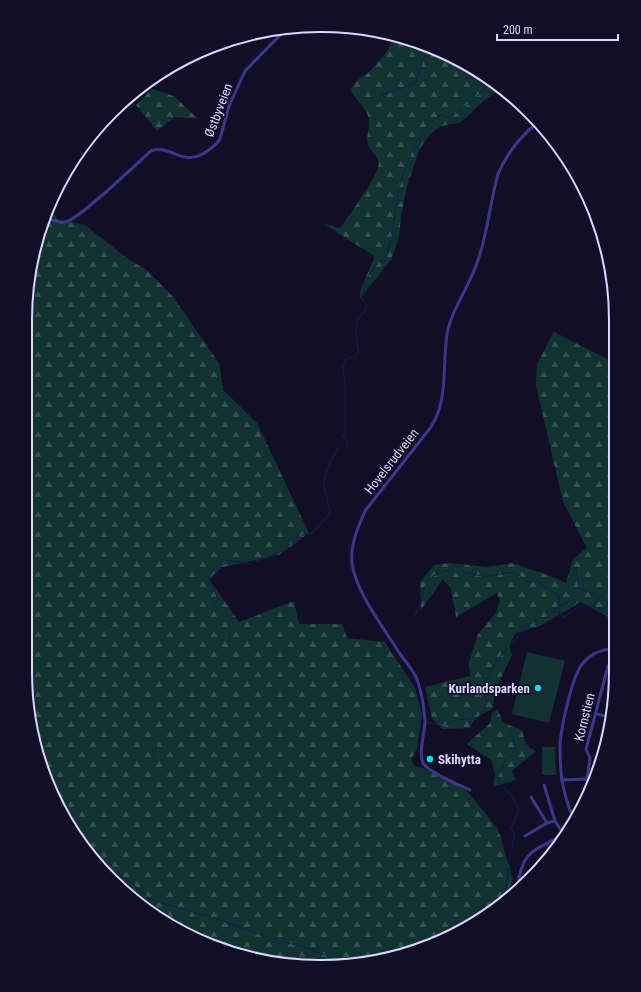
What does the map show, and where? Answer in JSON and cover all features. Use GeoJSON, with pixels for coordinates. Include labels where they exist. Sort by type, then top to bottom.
{"type":"FeatureCollection","features":[{"type":"Feature","properties":{"kind":"street","name":"Østbyveien"},"geometry":{"type":"LineString","coordinates":[[51,219],[64,222],[77,216],[151,151],[156,149],[162,150],[192,158],[199,157],[218,144],[229,106],[245,71],[281,34]]}},
{"type":"Feature","properties":{"kind":"street","name":"Hovelsrudveien"},"geometry":{"type":"LineString","coordinates":[[470,790],[434,772],[423,763],[421,756],[425,721],[423,700],[418,680],[360,590],[352,563],[352,550],[358,526],[365,511],[431,427],[440,412],[444,384],[448,331],[451,318],[478,260],[498,174],[503,162],[528,130],[533,126]]}},
{"type":"Feature","properties":{"kind":"street"},"geometry":{"type":"LineString","coordinates":[[572,813],[562,780],[560,742],[573,682],[577,671],[583,662],[593,654],[602,650],[609,649]]}},
{"type":"Feature","properties":{"kind":"street","name":"Kornstien"},"geometry":{"type":"LineString","coordinates":[[587,779],[590,758],[586,749],[609,665]]}},
{"type":"Feature","properties":{"kind":"street"},"geometry":{"type":"LineString","coordinates":[[596,714],[606,716]]}},
{"type":"Feature","properties":{"kind":"street"},"geometry":{"type":"LineString","coordinates":[[562,780],[587,779]]}},
{"type":"Feature","properties":{"kind":"street"},"geometry":{"type":"LineString","coordinates":[[544,785],[555,821],[561,830]]}},
{"type":"Feature","properties":{"kind":"street"},"geometry":{"type":"LineString","coordinates":[[531,797],[547,823]]}},
{"type":"Feature","properties":{"kind":"street"},"geometry":{"type":"LineString","coordinates":[[525,836],[547,823],[555,821]]}},
{"type":"Feature","properties":{"kind":"street"},"geometry":{"type":"LineString","coordinates":[[519,881],[521,867],[525,859],[554,840]]}},
{"type":"Feature","properties":{"kind":"green space"},"geometry":{"type":"Polygon","coordinates":[[[391,41],[395,42],[431,54],[465,71],[496,92],[459,123],[441,126],[424,142],[419,151],[407,186],[401,216],[399,237],[391,260],[360,298],[360,291],[374,259],[373,255],[322,223],[338,228],[341,227],[357,205],[378,169],[378,160],[367,141],[369,125],[368,116],[351,91],[353,85],[370,71],[385,54],[391,41]]]}},
{"type":"Feature","properties":{"kind":"green space"},"geometry":{"type":"Polygon","coordinates":[[[152,89],[174,96],[198,119],[175,117],[157,131],[136,105],[152,89]]]}},
{"type":"Feature","properties":{"kind":"green space"},"geometry":{"type":"Polygon","coordinates":[[[53,213],[58,220],[85,225],[128,259],[147,270],[173,297],[219,363],[223,390],[257,423],[309,533],[279,555],[223,567],[209,579],[239,622],[294,601],[299,624],[342,624],[347,638],[385,642],[415,688],[422,714],[417,749],[411,760],[415,766],[425,769],[467,791],[498,829],[513,879],[508,890],[481,911],[448,930],[413,945],[358,958],[320,960],[283,958],[228,945],[176,921],[145,900],[116,876],[81,832],[62,799],[47,764],[34,709],[32,672],[32,320],[34,283],[42,246],[53,213]]]}},
{"type":"Feature","properties":{"kind":"green space"},"geometry":{"type":"Polygon","coordinates":[[[554,332],[609,360],[609,617],[581,602],[540,626],[516,633],[509,645],[512,655],[495,691],[493,708],[476,718],[469,728],[442,729],[432,718],[425,687],[470,676],[469,662],[478,634],[496,613],[500,601],[497,593],[456,617],[451,589],[443,579],[421,610],[420,582],[434,565],[449,563],[488,567],[513,563],[566,583],[573,559],[587,548],[563,502],[536,385],[537,364],[554,332]]]}},
{"type":"Feature","properties":{"kind":"green space","name":"Kurlandsparken"},"geometry":{"type":"Polygon","coordinates":[[[527,652],[565,661],[549,723],[512,714],[527,652]]]}},
{"type":"Feature","properties":{"kind":"green space"},"geometry":{"type":"Polygon","coordinates":[[[498,709],[502,722],[522,730],[528,745],[536,751],[512,771],[516,780],[493,787],[495,775],[492,761],[467,744],[490,723],[492,713],[498,709]]]}},
{"type":"Feature","properties":{"kind":"green space"},"geometry":{"type":"Polygon","coordinates":[[[542,747],[555,747],[556,775],[542,775],[542,747]]]}},
{"type":"Feature","properties":{"kind":"waterway"},"geometry":{"type":"LineString","coordinates":[[378,104],[381,95],[415,84],[424,57],[431,54]]}},
{"type":"Feature","properties":{"kind":"waterway"},"geometry":{"type":"LineString","coordinates":[[347,446],[348,443],[343,435],[345,434],[345,379],[342,366],[346,359],[355,357],[359,351],[356,339],[357,319],[364,313],[367,306],[362,299],[365,287],[371,271],[385,259],[392,238],[398,190],[414,145],[431,121],[443,114],[449,118],[470,103],[488,86]]}},
{"type":"Feature","properties":{"kind":"waterway"},"geometry":{"type":"LineString","coordinates":[[214,605],[218,599],[210,579],[228,560],[248,564],[279,553],[303,535],[312,533],[327,517],[330,511],[324,486],[325,476],[331,460],[339,447]]}},
{"type":"Feature","properties":{"kind":"waterway"},"geometry":{"type":"LineString","coordinates":[[576,567],[579,588],[598,596]]}},
{"type":"Feature","properties":{"kind":"waterway"},"geometry":{"type":"LineString","coordinates":[[415,615],[428,580],[441,572],[452,569],[461,576],[468,572],[479,576],[495,576],[505,573],[515,573],[527,582],[535,581],[558,595],[560,607],[559,613]]}},
{"type":"Feature","properties":{"kind":"waterway"},"geometry":{"type":"LineString","coordinates":[[428,722],[444,727],[455,721],[464,719],[478,719],[487,702],[485,696],[485,683],[496,661],[515,640],[525,626],[533,623],[539,618],[545,618],[557,607],[560,607],[573,599],[578,606],[593,606],[599,597],[604,594],[609,598]]}},
{"type":"Feature","properties":{"kind":"waterway"},"geometry":{"type":"LineString","coordinates":[[593,606],[600,610],[605,608],[609,603]]}},
{"type":"Feature","properties":{"kind":"waterway"},"geometry":{"type":"LineString","coordinates":[[554,612],[559,613],[563,617],[577,607]]}},
{"type":"Feature","properties":{"kind":"waterway"},"geometry":{"type":"LineString","coordinates":[[106,625],[115,628]]}},
{"type":"Feature","properties":{"kind":"waterway"},"geometry":{"type":"LineString","coordinates":[[230,633],[230,643]]}},
{"type":"Feature","properties":{"kind":"waterway"},"geometry":{"type":"LineString","coordinates":[[500,784],[498,776],[505,761],[516,750],[511,730]]}},
{"type":"Feature","properties":{"kind":"waterway"},"geometry":{"type":"LineString","coordinates":[[153,757],[157,746]]}},
{"type":"Feature","properties":{"kind":"waterway"},"geometry":{"type":"LineString","coordinates":[[504,788],[512,796],[519,810],[511,829],[515,835],[504,893]]}},
{"type":"Feature","properties":{"kind":"waterway"},"geometry":{"type":"LineString","coordinates":[[112,872],[127,879],[150,899],[208,916],[280,941],[304,947],[336,959]]}},
{"type":"Feature","properties":{"kind":"waterway"},"geometry":{"type":"LineString","coordinates":[[146,900],[150,899]]}},
{"type":"Feature","properties":{"kind":"place","name":"Kurlandsparken"},"geometry":{"type":"Point","coordinates":[538,688]}},
{"type":"Feature","properties":{"kind":"place","name":"Skihytta"},"geometry":{"type":"Point","coordinates":[430,759]}}]}
